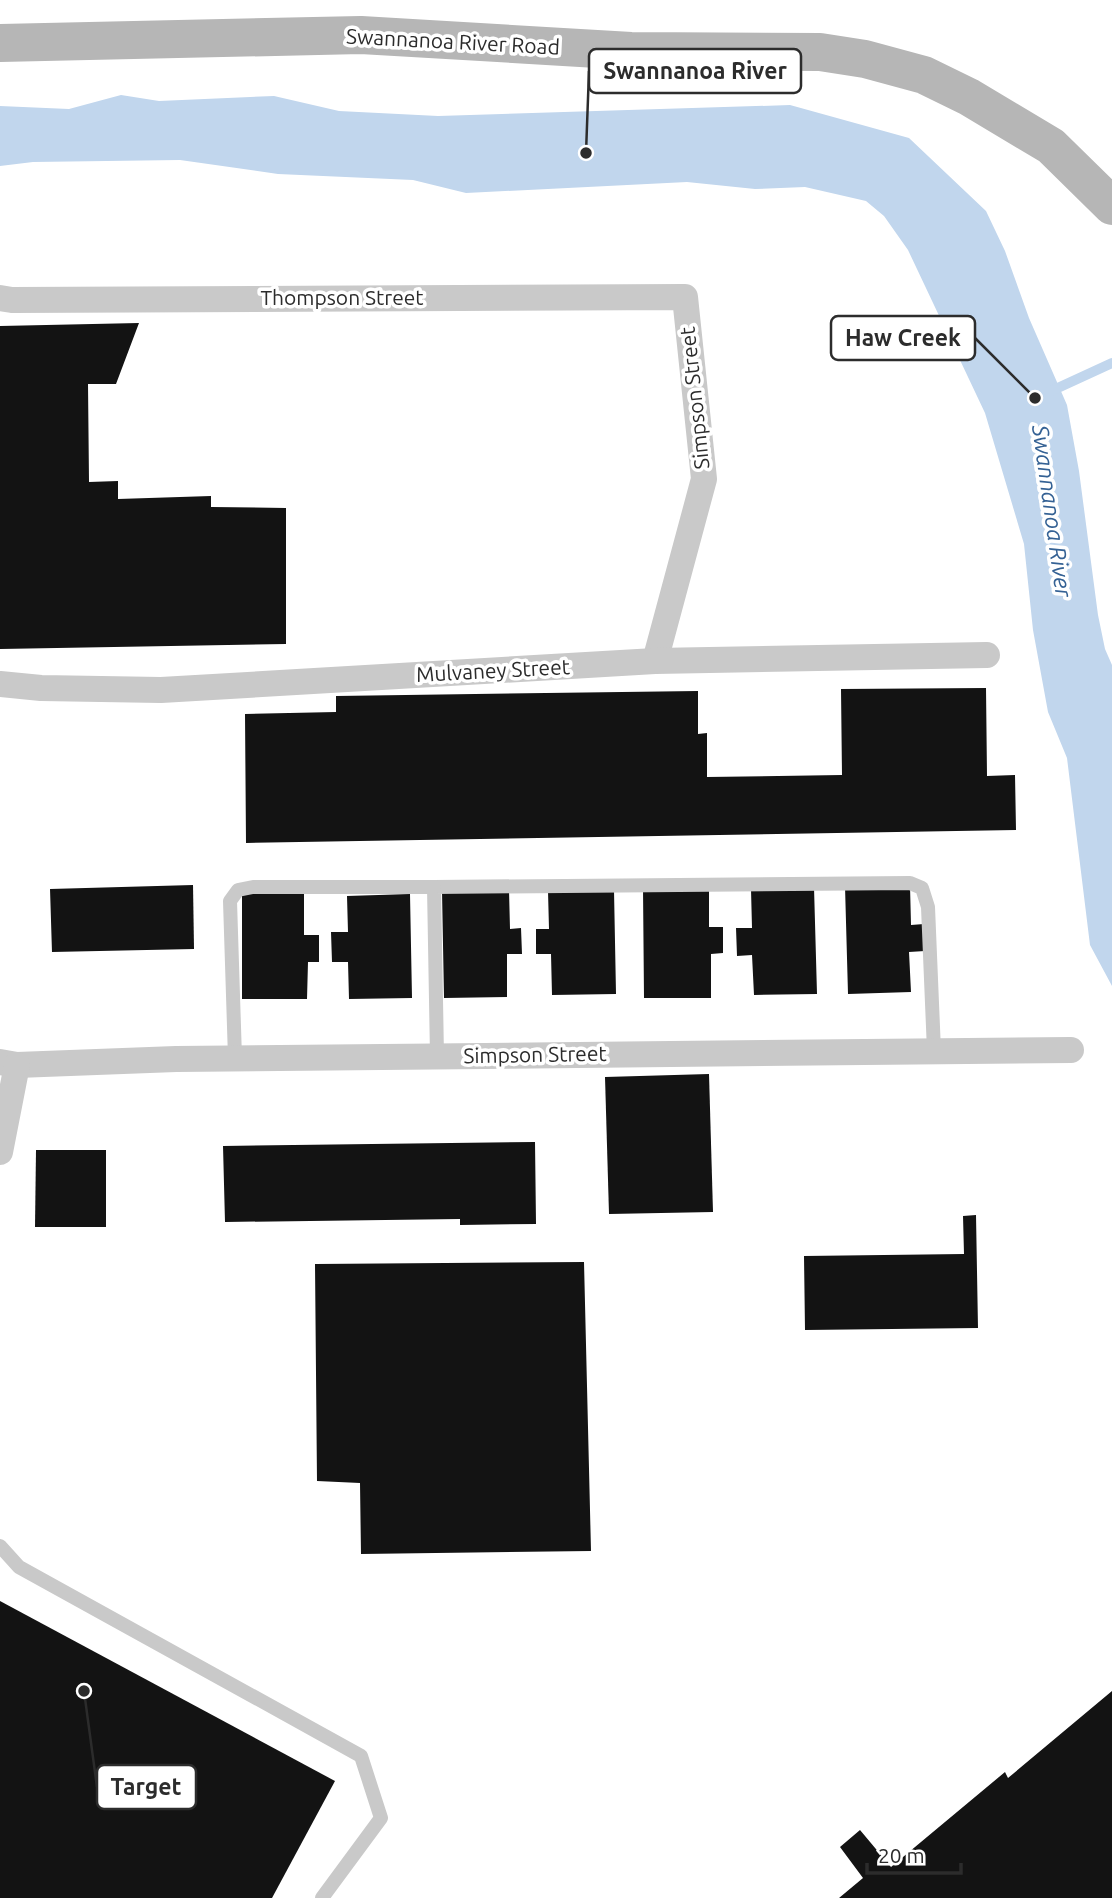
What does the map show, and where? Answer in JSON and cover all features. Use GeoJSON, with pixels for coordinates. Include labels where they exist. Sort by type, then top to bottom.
{"type":"FeatureCollection","features":[{"type":"Feature","properties":{"kind":"main road","name":"Swannanoa River Road"},"geometry":{"type":"LineString","coordinates":[[0,43],[361,35],[631,51],[820,52],[865,59],[924,75],[969,97],[1051,146],[1112,205]]}},
{"type":"Feature","properties":{"kind":"street","name":"Thompson Street"},"geometry":{"type":"LineString","coordinates":[[0,298],[685,297]]}},
{"type":"Feature","properties":{"kind":"street","name":"Simpson Street"},"geometry":{"type":"LineString","coordinates":[[655,662],[704,479],[685,297]]}},
{"type":"Feature","properties":{"kind":"street","name":"Mulvaney Street"},"geometry":{"type":"LineString","coordinates":[[0,684],[41,688],[161,690],[655,662],[987,655]]}},
{"type":"Feature","properties":{"kind":"street","name":"Simpson Street"},"geometry":{"type":"LineString","coordinates":[[8,1064],[234,1058],[1071,1050]]}},
{"type":"Feature","properties":{"kind":"street"},"geometry":{"type":"LineString","coordinates":[[0,1152],[8,1064]]}},
{"type":"Feature","properties":{"kind":"lane"},"geometry":{"type":"LineString","coordinates":[[234,1058],[230,901],[238,890],[253,887],[910,883],[922,888],[928,908],[934,1051]]}},
{"type":"Feature","properties":{"kind":"lane"},"geometry":{"type":"LineString","coordinates":[[434,887],[437,1056]]}},
{"type":"Feature","properties":{"kind":"lane"},"geometry":{"type":"LineString","coordinates":[[0,1546],[19,1567],[361,1756],[381,1818],[322,1898]]}},
{"type":"Feature","properties":{"kind":"water"},"geometry":{"type":"Polygon","coordinates":[[[121,95],[159,101],[274,96],[339,111],[438,116],[790,105],[909,138],[986,211],[1005,251],[1029,318],[1067,405],[1079,471],[1098,615],[1105,649],[1112,665],[1112,986],[1090,945],[1067,758],[1048,712],[1033,630],[1024,544],[985,413],[908,250],[884,216],[866,201],[805,187],[755,189],[687,182],[466,193],[413,180],[278,174],[180,160],[33,162],[0,166],[0,106],[69,109],[121,95]]]}},
{"type":"Feature","properties":{"kind":"building"},"geometry":{"type":"Polygon","coordinates":[[[139,323],[116,384],[88,384],[89,482],[118,481],[118,499],[211,496],[211,507],[286,508],[286,644],[0,649],[0,326],[139,323]]]}},
{"type":"Feature","properties":{"kind":"building"},"geometry":{"type":"Polygon","coordinates":[[[986,688],[987,776],[1015,775],[1016,830],[246,843],[245,714],[336,712],[336,696],[698,691],[698,734],[707,733],[707,777],[842,775],[841,689],[986,688]]]}},
{"type":"Feature","properties":{"kind":"building"},"geometry":{"type":"Polygon","coordinates":[[[193,885],[194,949],[52,952],[50,889],[193,885]]]}},
{"type":"Feature","properties":{"kind":"building"},"geometry":{"type":"Polygon","coordinates":[[[910,885],[911,925],[924,924],[925,951],[909,952],[911,992],[848,994],[845,886],[910,885]]]}},
{"type":"Feature","properties":{"kind":"building"},"geometry":{"type":"Polygon","coordinates":[[[814,887],[817,994],[754,995],[752,955],[737,956],[736,928],[752,928],[751,889],[814,887]]]}},
{"type":"Feature","properties":{"kind":"building"},"geometry":{"type":"Polygon","coordinates":[[[643,888],[709,888],[709,927],[723,927],[723,953],[711,954],[711,998],[644,998],[643,888]]]}},
{"type":"Feature","properties":{"kind":"building"},"geometry":{"type":"Polygon","coordinates":[[[509,890],[510,929],[521,928],[522,954],[507,954],[507,997],[444,998],[442,891],[509,890]]]}},
{"type":"Feature","properties":{"kind":"building"},"geometry":{"type":"Polygon","coordinates":[[[614,890],[616,994],[552,995],[551,954],[536,954],[536,929],[549,929],[548,891],[614,890]]]}},
{"type":"Feature","properties":{"kind":"building"},"geometry":{"type":"Polygon","coordinates":[[[242,894],[304,894],[304,935],[319,935],[319,962],[308,962],[307,999],[242,999],[242,894]]]}},
{"type":"Feature","properties":{"kind":"building"},"geometry":{"type":"Polygon","coordinates":[[[410,894],[412,998],[349,999],[348,962],[332,962],[331,932],[348,932],[347,896],[410,894]]]}},
{"type":"Feature","properties":{"kind":"building"},"geometry":{"type":"Polygon","coordinates":[[[709,1074],[713,1212],[609,1214],[605,1077],[709,1074]]]}},
{"type":"Feature","properties":{"kind":"building"},"geometry":{"type":"Polygon","coordinates":[[[535,1142],[536,1224],[460,1225],[460,1219],[225,1222],[223,1146],[535,1142]]]}},
{"type":"Feature","properties":{"kind":"building"},"geometry":{"type":"Polygon","coordinates":[[[36,1150],[106,1150],[106,1227],[35,1227],[36,1150]]]}},
{"type":"Feature","properties":{"kind":"building"},"geometry":{"type":"Polygon","coordinates":[[[976,1215],[978,1328],[805,1330],[804,1256],[964,1254],[963,1216],[976,1215]]]}},
{"type":"Feature","properties":{"kind":"building"},"geometry":{"type":"Polygon","coordinates":[[[584,1262],[591,1551],[361,1554],[360,1483],[317,1481],[315,1264],[584,1262]]]}},
{"type":"Feature","properties":{"kind":"building"},"geometry":{"type":"Polygon","coordinates":[[[0,1601],[335,1781],[272,1898],[0,1898],[0,1601]]]}},
{"type":"Feature","properties":{"kind":"building"},"geometry":{"type":"Polygon","coordinates":[[[1112,1691],[1112,1898],[839,1898],[863,1878],[840,1847],[860,1830],[891,1867],[1005,1772],[1008,1778],[1112,1691]]]}},
{"type":"Feature","properties":{"kind":"waterway"},"geometry":{"type":"LineString","coordinates":[[1049,392],[1112,363]]}},
{"type":"Feature","properties":{"kind":"place","name":"Swannanoa River"},"geometry":{"type":"Point","coordinates":[586,153]}},
{"type":"Feature","properties":{"kind":"place","name":"Haw Creek"},"geometry":{"type":"Point","coordinates":[1035,398]}},
{"type":"Feature","properties":{"kind":"place","name":"Target"},"geometry":{"type":"Point","coordinates":[84,1691]}}]}
